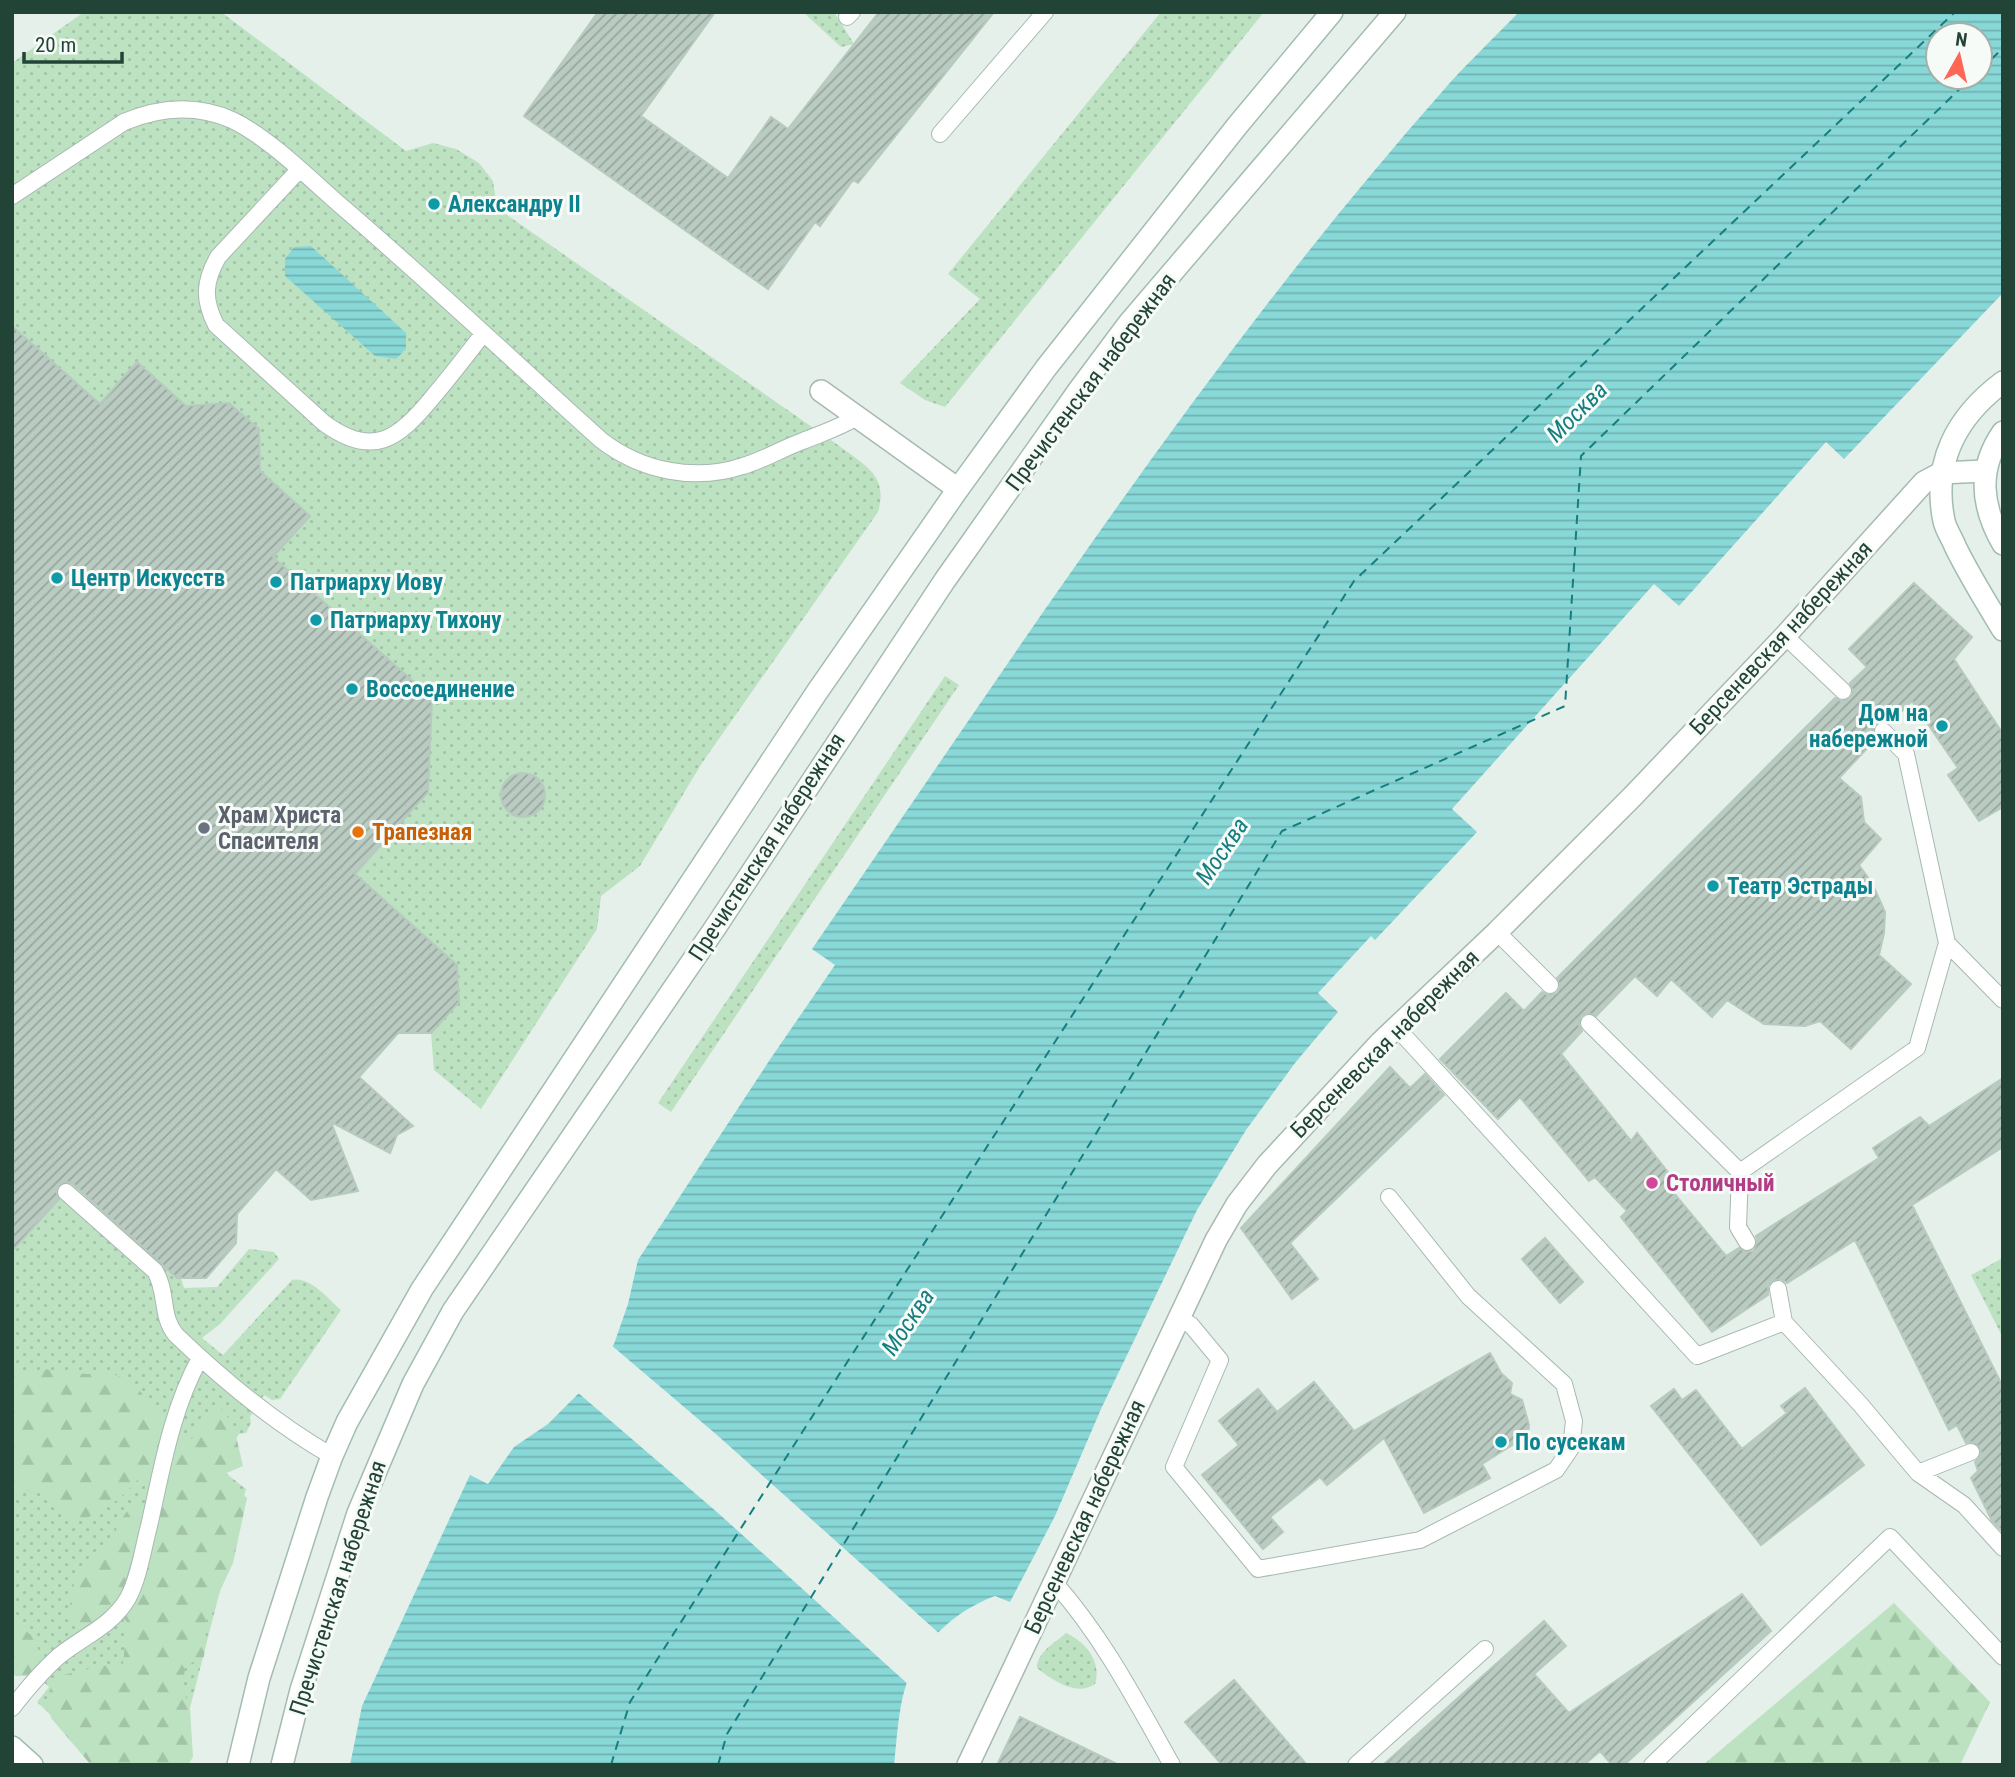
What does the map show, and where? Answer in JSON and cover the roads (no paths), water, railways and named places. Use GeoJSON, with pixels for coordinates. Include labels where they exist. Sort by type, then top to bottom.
{"type":"FeatureCollection","features":[{"type":"Feature","properties":{"kind":"main road","name":"Пречистенская набережная"},"geometry":{"type":"LineString","coordinates":[[238,1765],[259,1678],[332,1457],[346,1422],[377,1364],[427,1281],[817,692],[958,489],[1046,369],[1237,126],[1332,12]]}},
{"type":"Feature","properties":{"kind":"main road","name":"Пречистенская набережная"},"geometry":{"type":"LineString","coordinates":[[282,1765],[305,1677],[358,1513],[413,1384],[453,1311],[715,928],[945,580],[1079,390],[1156,291],[1395,12]]}},
{"type":"Feature","properties":{"kind":"main road"},"geometry":{"type":"LineString","coordinates":[[2003,382],[1977,405],[1954,434],[1941,473],[1945,523],[1964,564],[2003,630]]}},
{"type":"Feature","properties":{"kind":"main road"},"geometry":{"type":"LineString","coordinates":[[821,391],[958,489]]}},
{"type":"Feature","properties":{"kind":"main road"},"geometry":{"type":"LineString","coordinates":[[2003,432],[1991,449],[1984,471],[1988,510],[2003,544]]}},
{"type":"Feature","properties":{"kind":"main road"},"geometry":{"type":"LineString","coordinates":[[1941,473],[1984,471]]}},
{"type":"Feature","properties":{"kind":"main road","name":"Берсеневская набережная"},"geometry":{"type":"LineString","coordinates":[[968,1765],[1178,1319],[1216,1240],[1237,1204],[1267,1165],[1396,1027],[1497,932],[1633,796],[1785,636],[1924,482],[1941,473]]}},
{"type":"Feature","properties":{"kind":"main road"},"geometry":{"type":"LineString","coordinates":[[12,1746],[32,1765]]}},
{"type":"Feature","properties":{"kind":"lane"},"geometry":{"type":"LineString","coordinates":[[940,134],[1041,13]]}},
{"type":"Feature","properties":{"kind":"lane"},"geometry":{"type":"LineString","coordinates":[[12,196],[124,122],[145,113],[167,108],[210,112],[250,130],[299,170],[391,249],[601,440],[627,458],[645,466],[681,472],[712,472],[739,467],[836,429],[857,416]]}},
{"type":"Feature","properties":{"kind":"lane"},"geometry":{"type":"LineString","coordinates":[[299,170],[218,257],[210,271],[206,292],[208,309],[216,325],[324,423],[341,436],[363,442],[387,439],[405,428],[420,413],[483,334]]}},
{"type":"Feature","properties":{"kind":"lane"},"geometry":{"type":"LineString","coordinates":[[1785,636],[1843,691]]}},
{"type":"Feature","properties":{"kind":"lane"},"geometry":{"type":"LineString","coordinates":[[1740,1172],[1917,1048],[1947,943],[1906,754],[1883,731]]}},
{"type":"Feature","properties":{"kind":"lane"},"geometry":{"type":"LineString","coordinates":[[1497,932],[1550,985]]}},
{"type":"Feature","properties":{"kind":"lane"},"geometry":{"type":"LineString","coordinates":[[1947,943],[2003,1000]]}},
{"type":"Feature","properties":{"kind":"lane"},"geometry":{"type":"LineString","coordinates":[[1589,1023],[1740,1172],[1738,1227],[1747,1242]]}},
{"type":"Feature","properties":{"kind":"lane"},"geometry":{"type":"LineString","coordinates":[[1396,1027],[1697,1356],[1784,1322]]}},
{"type":"Feature","properties":{"kind":"lane"},"geometry":{"type":"LineString","coordinates":[[66,1192],[155,1271],[162,1283],[168,1325],[200,1358],[293,1434],[332,1457]]}},
{"type":"Feature","properties":{"kind":"lane"},"geometry":{"type":"LineString","coordinates":[[1178,1319],[1191,1325],[1220,1360],[1174,1467],[1258,1569],[1420,1540],[1556,1470],[1571,1448],[1574,1421],[1564,1384],[1468,1296],[1389,1197]]}},
{"type":"Feature","properties":{"kind":"lane"},"geometry":{"type":"LineString","coordinates":[[1777,1289],[1784,1322],[1919,1473],[1964,1505],[2003,1548]]}},
{"type":"Feature","properties":{"kind":"lane"},"geometry":{"type":"LineString","coordinates":[[12,1708],[57,1658],[101,1629],[127,1599],[142,1555],[175,1413],[200,1358]]}},
{"type":"Feature","properties":{"kind":"lane"},"geometry":{"type":"LineString","coordinates":[[1919,1473],[1971,1452]]}},
{"type":"Feature","properties":{"kind":"lane"},"geometry":{"type":"LineString","coordinates":[[1652,1765],[1890,1536],[2003,1657]]}},
{"type":"Feature","properties":{"kind":"lane"},"geometry":{"type":"LineString","coordinates":[[1054,1582],[1084,1618],[1112,1659],[1172,1765]]}},
{"type":"Feature","properties":{"kind":"lane"},"geometry":{"type":"LineString","coordinates":[[1356,1765],[1485,1648]]}},
{"type":"Feature","properties":{"kind":"water","name":"Москва"},"geometry":{"type":"Polygon","coordinates":[[[1519,12],[2003,12],[2003,293],[1844,459],[1826,442],[1679,606],[1654,584],[1452,809],[1477,832],[1375,940],[1371,936],[1318,993],[1338,1012],[1295,1063],[1246,1130],[1197,1210],[1101,1409],[1055,1516],[1010,1602],[995,1596],[966,1610],[940,1630],[919,1656],[901,1704],[894,1765],[350,1765],[362,1706],[470,1475],[488,1484],[514,1447],[548,1424],[578,1394],[614,1344],[628,1304],[638,1260],[835,965],[812,949],[1037,620],[1192,404],[1355,194],[1450,83],[1519,12]]]}},
{"type":"Feature","properties":{"kind":"water"},"geometry":{"type":"Polygon","coordinates":[[[311,246],[406,333],[406,349],[396,359],[375,356],[285,276],[285,259],[294,247],[311,246]]]}},
{"type":"Feature","properties":{"kind":"place","name":"Александру II"},"geometry":{"type":"Point","coordinates":[434,204]}},
{"type":"Feature","properties":{"kind":"place","name":"Центр Искусств"},"geometry":{"type":"Point","coordinates":[57,578]}},
{"type":"Feature","properties":{"kind":"place","name":"Патриарху Иову"},"geometry":{"type":"Point","coordinates":[276,582]}},
{"type":"Feature","properties":{"kind":"place","name":"Патриарху Тихону"},"geometry":{"type":"Point","coordinates":[316,620]}},
{"type":"Feature","properties":{"kind":"place","name":"Воссоединение"},"geometry":{"type":"Point","coordinates":[352,689]}},
{"type":"Feature","properties":{"kind":"place","name":"Дом на набережной"},"geometry":{"type":"Point","coordinates":[1942,726]}},
{"type":"Feature","properties":{"kind":"place","name":"Храм Христа Спасителя"},"geometry":{"type":"Point","coordinates":[204,828]}},
{"type":"Feature","properties":{"kind":"place","name":"Трапезная"},"geometry":{"type":"Point","coordinates":[358,832]}},
{"type":"Feature","properties":{"kind":"place","name":"Театр Эстрады"},"geometry":{"type":"Point","coordinates":[1713,886]}},
{"type":"Feature","properties":{"kind":"place","name":"Столичный"},"geometry":{"type":"Point","coordinates":[1652,1183]}},
{"type":"Feature","properties":{"kind":"place","name":"По сусекам"},"geometry":{"type":"Point","coordinates":[1501,1442]}}]}
